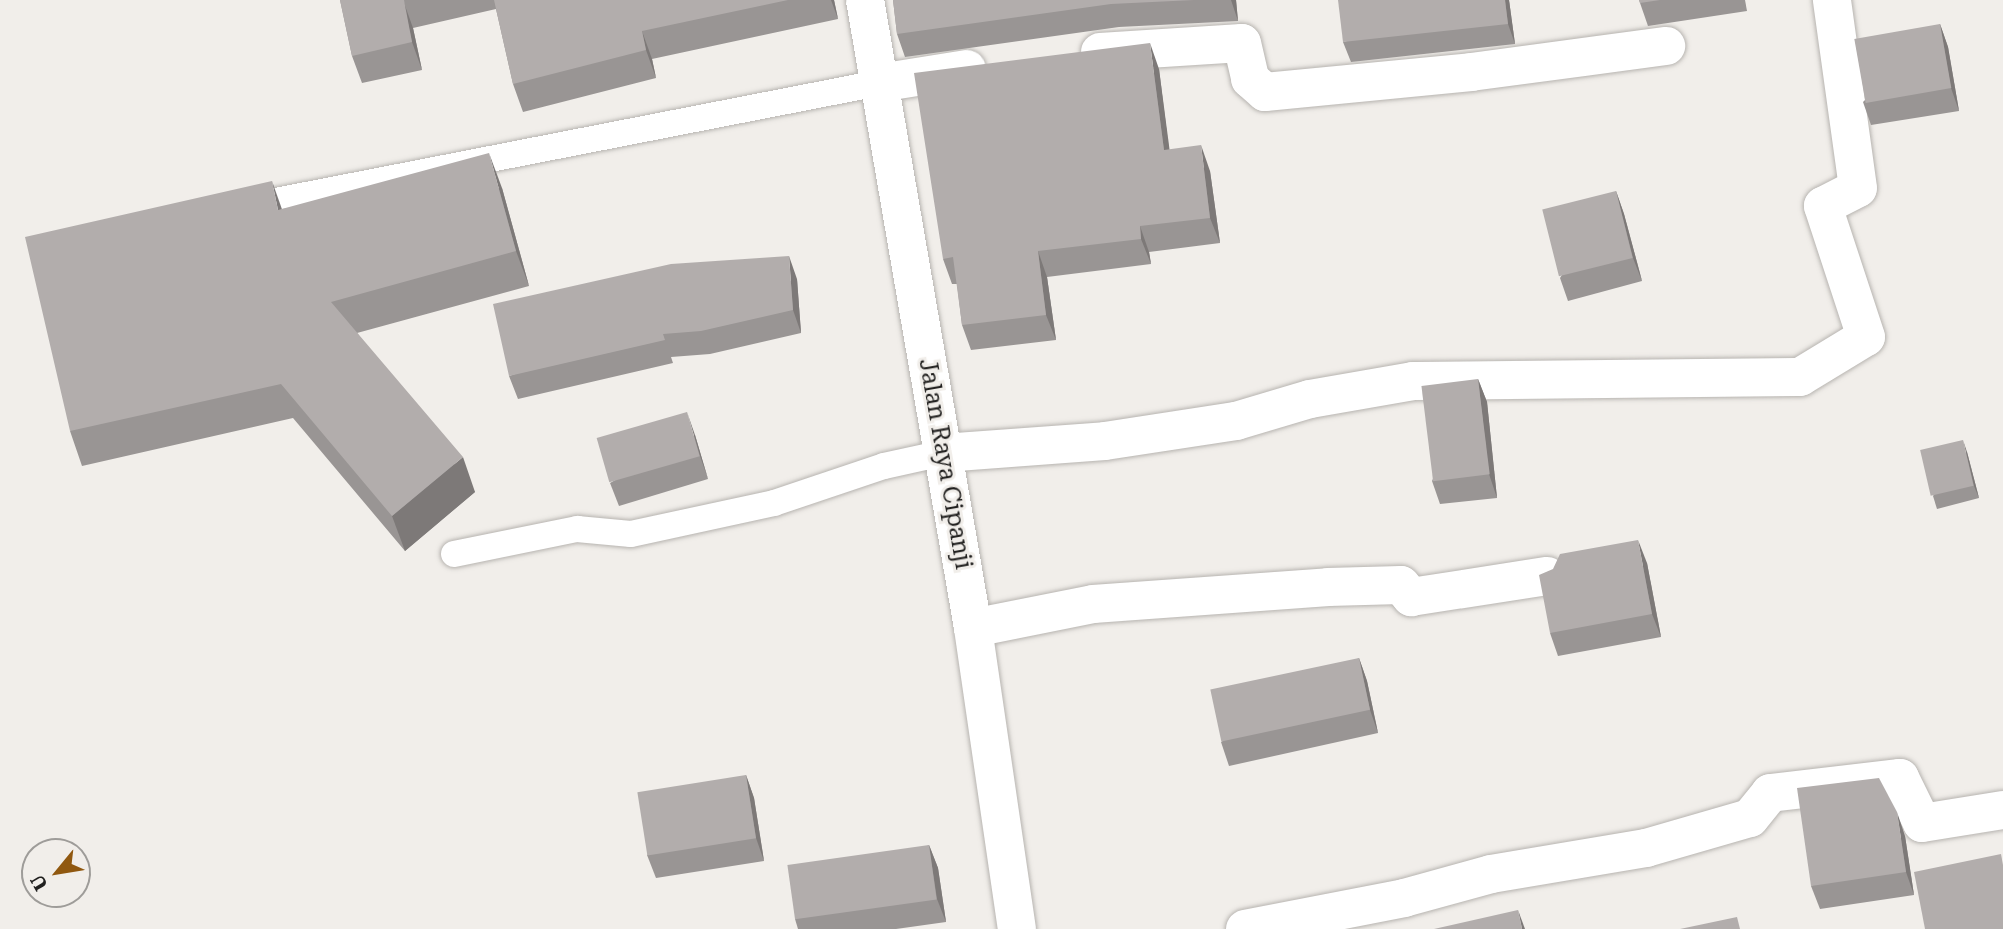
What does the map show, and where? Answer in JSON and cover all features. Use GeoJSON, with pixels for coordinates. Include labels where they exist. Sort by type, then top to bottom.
{"type":"FeatureCollection","features":[{"type":"Feature","properties":{"kind":"street","name":"Jalan Raya Cipanji"},"geometry":{"type":"LineString","coordinates":[[865,0],[973,628],[1017,929]]}},
{"type":"Feature","properties":{"kind":"street"},"geometry":{"type":"LineString","coordinates":[[943,453],[1104,441],[1236,421],[1310,399],[1413,381],[1800,377],[1866,337],[1823,206],[1858,188],[1832,0]]}},
{"type":"Feature","properties":{"kind":"street"},"geometry":{"type":"LineString","coordinates":[[1068,56],[1241,43],[1250,79],[1265,92],[1471,72],[1666,46]]}},
{"type":"Feature","properties":{"kind":"street"},"geometry":{"type":"LineString","coordinates":[[879,83],[1002,64]]}},
{"type":"Feature","properties":{"kind":"street"},"geometry":{"type":"LineString","coordinates":[[973,628],[1093,604],[1401,585],[1411,597],[1547,576]]}},
{"type":"Feature","properties":{"kind":"street"},"geometry":{"type":"LineString","coordinates":[[1245,929],[1404,898],[1491,874],[1646,848],[1750,818],[1770,793],[1900,778],[1922,823],[2003,810]]}},
{"type":"Feature","properties":{"kind":"lane"},"geometry":{"type":"LineString","coordinates":[[216,213],[879,83]]}},
{"type":"Feature","properties":{"kind":"lane"},"geometry":{"type":"LineString","coordinates":[[454,554],[577,529],[631,534],[774,503],[943,453]]}},
{"type":"Feature","properties":{"kind":"building"},"geometry":{"type":"Polygon","coordinates":[[[340,0],[404,0],[412,42],[352,56],[340,0]]]}},
{"type":"Feature","properties":{"kind":"building"},"geometry":{"type":"Polygon","coordinates":[[[494,0],[788,0],[642,31],[646,50],[513,84],[494,0]]]}},
{"type":"Feature","properties":{"kind":"building"},"geometry":{"type":"Polygon","coordinates":[[[893,0],[1194,0],[1111,4],[897,34],[893,0]]]}},
{"type":"Feature","properties":{"kind":"building"},"geometry":{"type":"Polygon","coordinates":[[[1338,0],[1505,0],[1508,24],[1343,42],[1338,0]]]}},
{"type":"Feature","properties":{"kind":"building"},"geometry":{"type":"Polygon","coordinates":[[[1639,0],[1660,0],[1640,3],[1639,0]]]}},
{"type":"Feature","properties":{"kind":"building"},"geometry":{"type":"Polygon","coordinates":[[[1940,24],[1951,88],[1866,103],[1854,39],[1940,24]]]}},
{"type":"Feature","properties":{"kind":"building"},"geometry":{"type":"Polygon","coordinates":[[[1150,43],[1164,150],[1201,145],[1210,218],[1140,226],[1141,239],[1038,251],[1046,315],[962,325],[953,257],[943,259],[914,73],[1150,43]]]}},
{"type":"Feature","properties":{"kind":"building"},"geometry":{"type":"Polygon","coordinates":[[[489,153],[516,251],[331,302],[463,457],[392,516],[281,384],[70,431],[25,237],[272,181],[278,210],[489,153]]]}},
{"type":"Feature","properties":{"kind":"building"},"geometry":{"type":"Polygon","coordinates":[[[1616,191],[1633,258],[1559,276],[1542,209],[1616,191]]]}},
{"type":"Feature","properties":{"kind":"building"},"geometry":{"type":"Polygon","coordinates":[[[789,256],[793,310],[701,331],[663,334],[665,340],[509,376],[493,304],[671,264],[789,256]]]}},
{"type":"Feature","properties":{"kind":"building"},"geometry":{"type":"Polygon","coordinates":[[[1478,379],[1490,474],[1433,481],[1421,386],[1478,379]]]}},
{"type":"Feature","properties":{"kind":"building"},"geometry":{"type":"Polygon","coordinates":[[[687,412],[700,456],[609,482],[597,438],[687,412]]]}},
{"type":"Feature","properties":{"kind":"building"},"geometry":{"type":"Polygon","coordinates":[[[1963,440],[1974,486],[1931,496],[1920,450],[1963,440]]]}},
{"type":"Feature","properties":{"kind":"building"},"geometry":{"type":"Polygon","coordinates":[[[1638,540],[1652,614],[1550,633],[1539,575],[1553,569],[1560,554],[1638,540]]]}},
{"type":"Feature","properties":{"kind":"building"},"geometry":{"type":"Polygon","coordinates":[[[1359,658],[1370,710],[1221,741],[1210,690],[1359,658]]]}},
{"type":"Feature","properties":{"kind":"building"},"geometry":{"type":"Polygon","coordinates":[[[746,775],[756,838],[647,855],[637,792],[746,775]]]}},
{"type":"Feature","properties":{"kind":"building"},"geometry":{"type":"Polygon","coordinates":[[[1879,778],[1897,812],[1906,872],[1811,886],[1797,788],[1879,778]]]}},
{"type":"Feature","properties":{"kind":"building"},"geometry":{"type":"Polygon","coordinates":[[[929,845],[937,899],[795,919],[787,865],[929,845]]]}},
{"type":"Feature","properties":{"kind":"building"},"geometry":{"type":"Polygon","coordinates":[[[2001,854],[2003,929],[1925,929],[1914,872],[2001,854]]]}},
{"type":"Feature","properties":{"kind":"building"},"geometry":{"type":"Polygon","coordinates":[[[1518,910],[1522,929],[1434,929],[1518,910]]]}},
{"type":"Feature","properties":{"kind":"building"},"geometry":{"type":"Polygon","coordinates":[[[1737,917],[1740,929],[1680,929],[1737,917]]]}}]}
